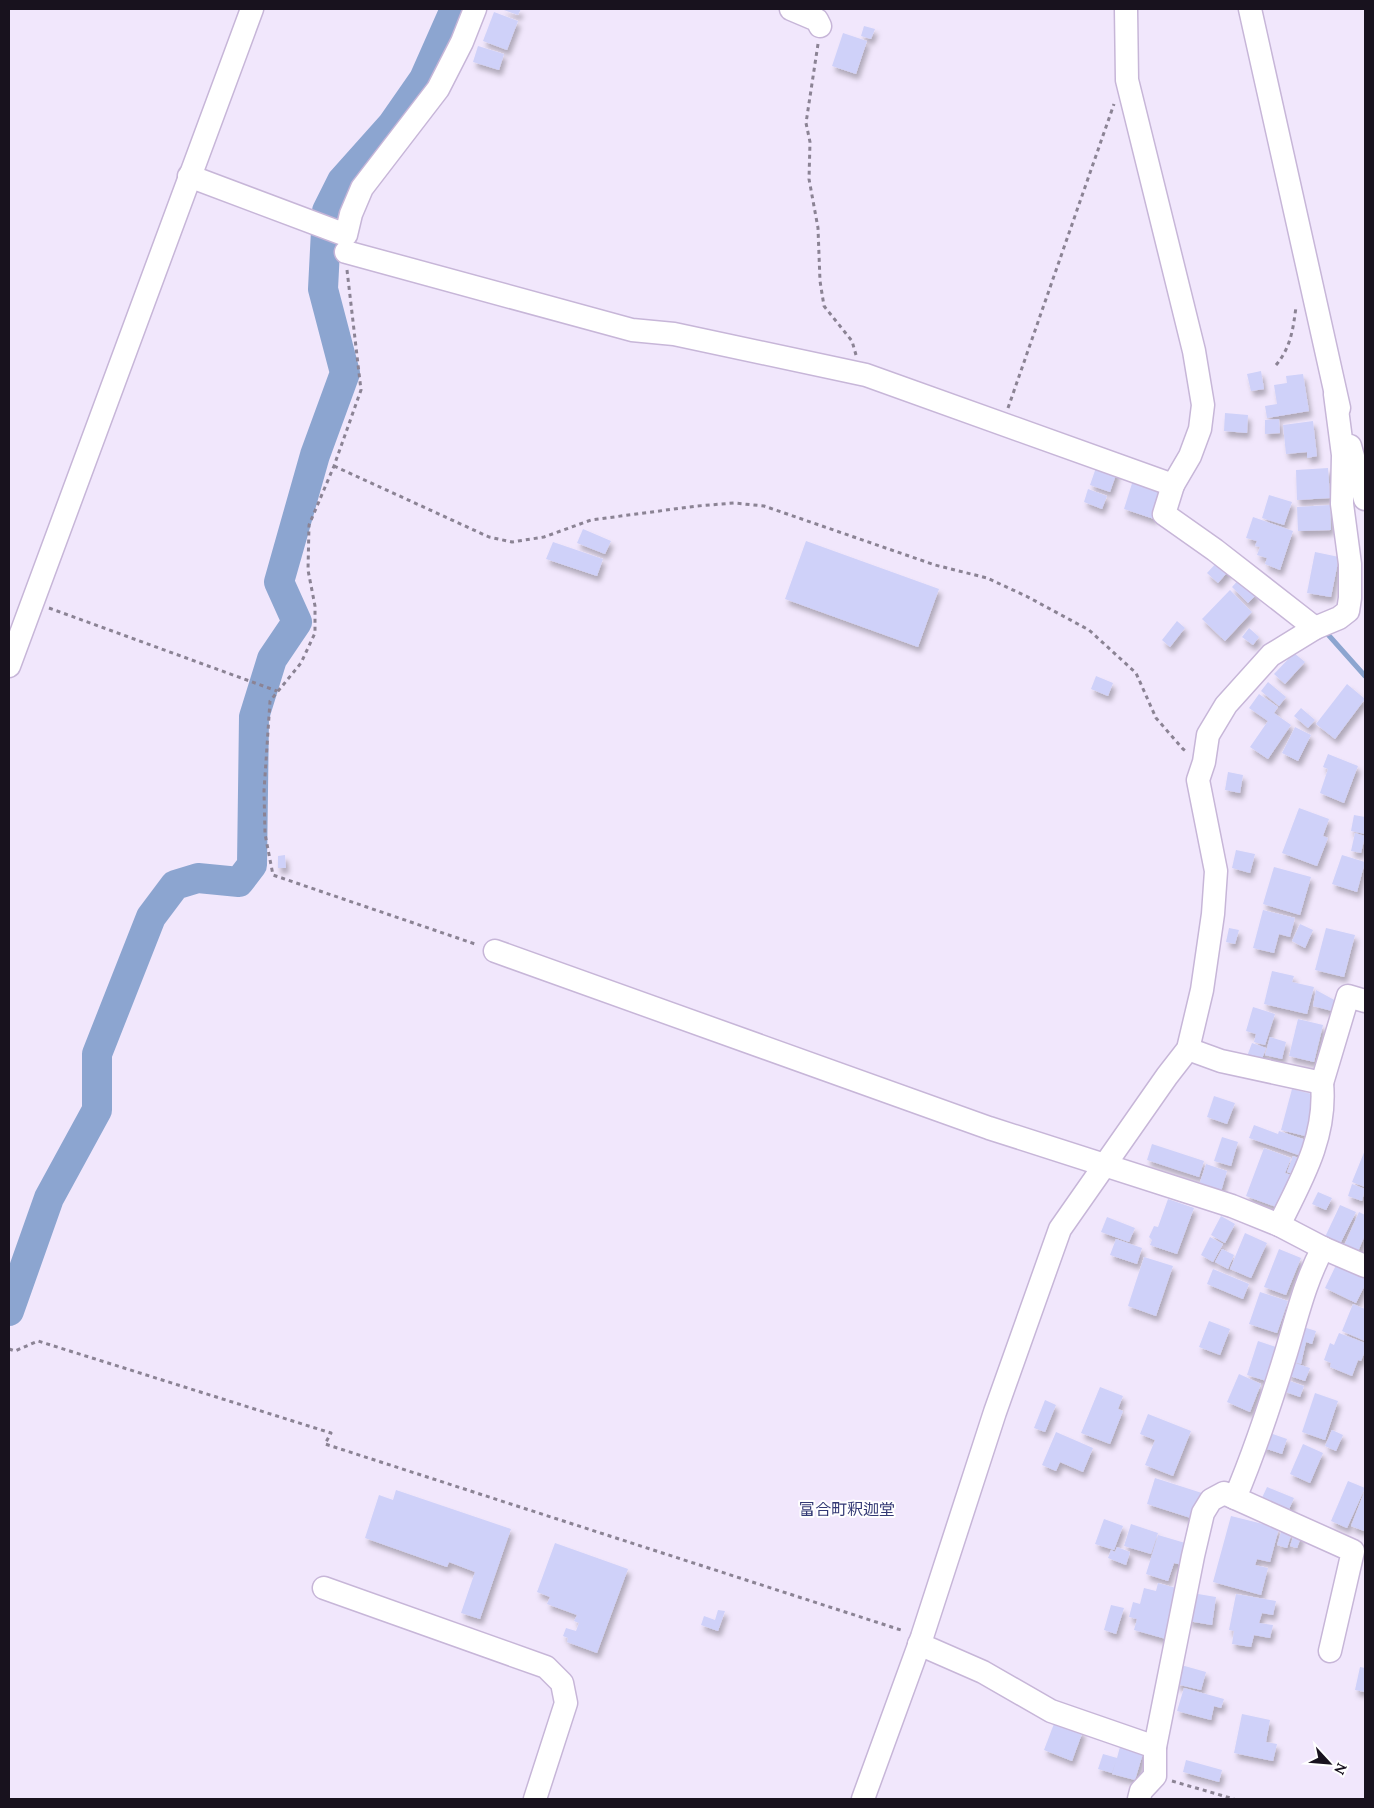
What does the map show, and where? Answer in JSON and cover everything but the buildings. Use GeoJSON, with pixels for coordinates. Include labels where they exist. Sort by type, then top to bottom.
{"type":"FeatureCollection","features":[{"type":"Feature","properties":{"kind":"street"},"geometry":{"type":"LineString","coordinates":[[9,666],[252,9]]}},
{"type":"Feature","properties":{"kind":"street"},"geometry":{"type":"LineString","coordinates":[[346,244],[351,214],[362,188],[438,89],[462,42],[475,9]]}},
{"type":"Feature","properties":{"kind":"street"},"geometry":{"type":"LineString","coordinates":[[791,9],[817,20],[820,26]]}},
{"type":"Feature","properties":{"kind":"street"},"geometry":{"type":"LineString","coordinates":[[1126,9],[1127,80],[1194,351],[1210,408],[1190,456],[1173,485],[1164,514],[1218,544],[1320,626]]}},
{"type":"Feature","properties":{"kind":"street"},"geometry":{"type":"LineString","coordinates":[[1250,9],[1335,394],[1365,499]]}},
{"type":"Feature","properties":{"kind":"street"},"geometry":{"type":"LineString","coordinates":[[189,176],[308,221],[346,244],[632,330],[674,334],[862,375],[1173,485]]}},
{"type":"Feature","properties":{"kind":"street"},"geometry":{"type":"LineString","coordinates":[[863,1799],[920,1640],[995,1412],[1060,1229],[1188,1049],[1202,990],[1213,914],[1216,871],[1198,780],[1204,762],[1208,735],[1226,705],[1270,655],[1320,626],[1339,618],[1348,611],[1350,564],[1342,504],[1343,455],[1335,394]]}},
{"type":"Feature","properties":{"kind":"street"},"geometry":{"type":"LineString","coordinates":[[495,951],[989,1128],[1232,1206],[1279,1225],[1323,1248],[1365,1266]]}},
{"type":"Feature","properties":{"kind":"street"},"geometry":{"type":"LineString","coordinates":[[1279,1225],[1304,1174],[1320,1131],[1324,1099],[1322,1083],[1348,996],[1365,1002]]}},
{"type":"Feature","properties":{"kind":"street"},"geometry":{"type":"LineString","coordinates":[[1188,1049],[1221,1061],[1322,1083]]}},
{"type":"Feature","properties":{"kind":"street"},"geometry":{"type":"LineString","coordinates":[[1234,1498],[1252,1458],[1304,1291],[1323,1248]]}},
{"type":"Feature","properties":{"kind":"street"},"geometry":{"type":"LineString","coordinates":[[1139,1799],[1141,1790],[1155,1776],[1155,1747],[1193,1556],[1203,1513],[1212,1500],[1224,1493],[1352,1551],[1330,1651]]}},
{"type":"Feature","properties":{"kind":"street"},"geometry":{"type":"LineString","coordinates":[[324,1588],[546,1667],[562,1683],[566,1702],[535,1799]]}},
{"type":"Feature","properties":{"kind":"street"},"geometry":{"type":"LineString","coordinates":[[920,1640],[983,1672],[1051,1711],[1155,1747]]}},
{"type":"Feature","properties":{"kind":"path"},"geometry":{"type":"LineString","coordinates":[[820,26],[806,123],[810,142],[809,179],[818,228],[820,282],[824,306],[852,341],[862,375]]}},
{"type":"Feature","properties":{"kind":"path"},"geometry":{"type":"LineString","coordinates":[[1002,423],[1114,103]]}},
{"type":"Feature","properties":{"kind":"path"},"geometry":{"type":"LineString","coordinates":[[346,244],[347,280],[361,390],[334,466],[309,525],[308,570],[315,606],[315,634],[301,663],[270,701],[264,792],[265,834],[273,876],[495,951]]}},
{"type":"Feature","properties":{"kind":"path"},"geometry":{"type":"LineString","coordinates":[[334,466],[489,537],[512,542],[544,537],[591,520],[734,503],[764,506],[934,565],[987,578],[1026,596],[1089,630],[1136,673],[1156,718],[1183,750],[1204,762]]}},
{"type":"Feature","properties":{"kind":"path"},"geometry":{"type":"LineString","coordinates":[[34,602],[277,691]]}},
{"type":"Feature","properties":{"kind":"path"},"geometry":{"type":"LineString","coordinates":[[9,1349],[15,1351],[38,1341],[331,1433],[325,1444],[920,1640]]}},
{"type":"Feature","properties":{"kind":"path"},"geometry":{"type":"LineString","coordinates":[[1155,1776],[1234,1799]]}},
{"type":"Feature","properties":{"kind":"waterway"},"geometry":{"type":"LineString","coordinates":[[9,1311],[49,1198],[97,1110],[97,1054],[151,917],[175,885],[198,878],[239,882],[252,865],[254,717],[272,659],[297,622],[279,582],[315,455],[345,373],[323,289],[327,211],[342,181],[392,125],[424,79],[455,9]]}},
{"type":"Feature","properties":{"kind":"waterway"},"geometry":{"type":"LineString","coordinates":[[1324,630],[1365,676]]}},
{"type":"Feature","properties":{"kind":"district","name":"富合町釈迦堂"},"geometry":{"type":"Point","coordinates":[847,1509]}}]}
